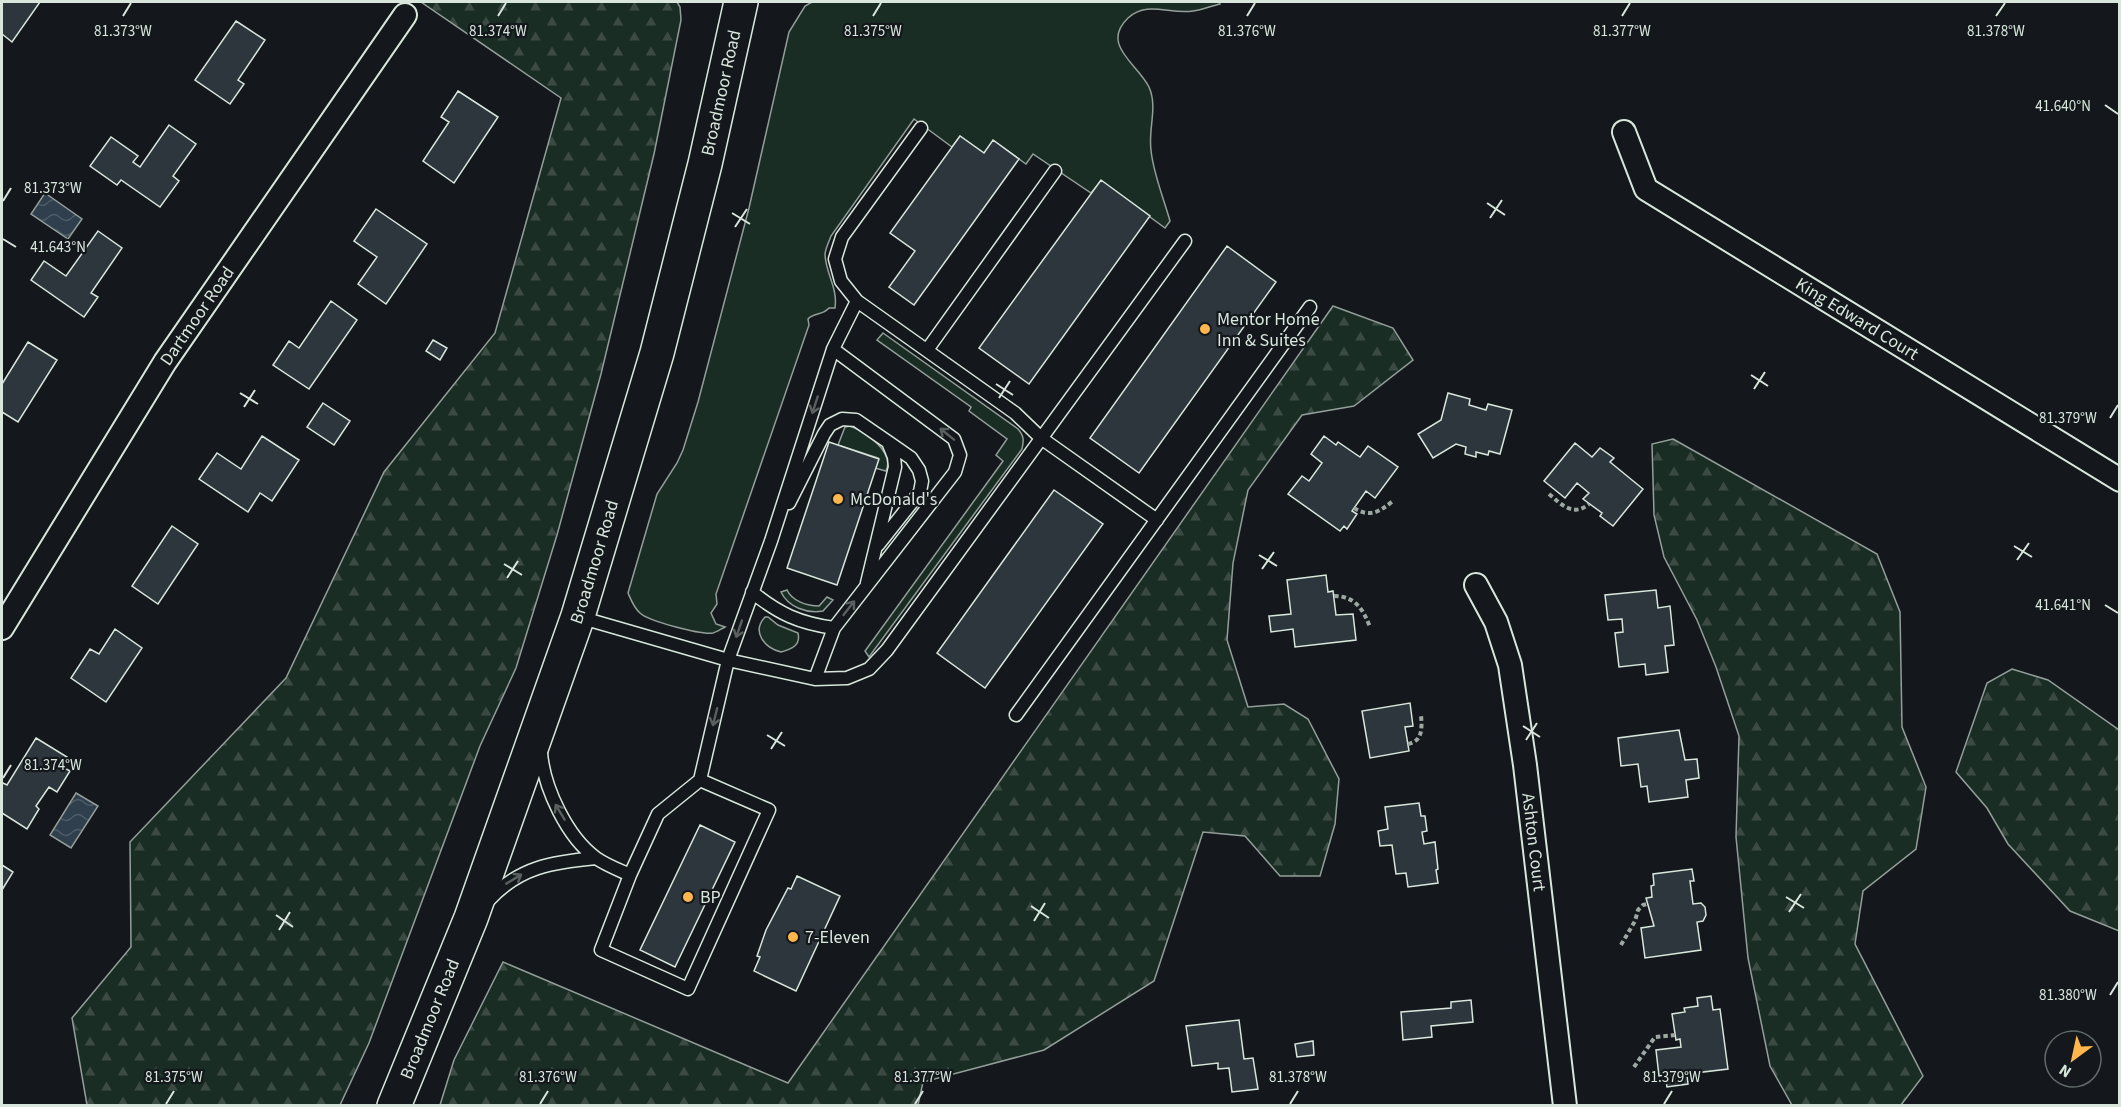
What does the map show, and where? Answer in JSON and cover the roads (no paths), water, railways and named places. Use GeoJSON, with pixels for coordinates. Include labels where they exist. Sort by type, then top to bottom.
{"type":"FeatureCollection","features":[{"type":"Feature","properties":{"kind":"main road","name":"Broadmoor Road"},"geometry":{"type":"LineString","coordinates":[[394,1106],[471,918],[578,616],[657,353],[705,164],[741,2]]}},
{"type":"Feature","properties":{"kind":"street","name":"Dartmoor Road"},"geometry":{"type":"LineString","coordinates":[[2,628],[165,362],[405,15]]}},
{"type":"Feature","properties":{"kind":"street","name":"King Edward Court"},"geometry":{"type":"LineString","coordinates":[[1624,132],[1646,189],[2120,480]]}},
{"type":"Feature","properties":{"kind":"street","name":"Ashton Court"},"geometry":{"type":"LineString","coordinates":[[1476,585],[1496,622],[1510,665],[1525,765],[1565,1106]]}},
{"type":"Feature","properties":{"kind":"lane"},"geometry":{"type":"LineString","coordinates":[[921,128],[842,237],[835,259],[841,281],[857,301],[1015,413],[1041,438],[1156,520]]}},
{"type":"Feature","properties":{"kind":"lane"},"geometry":{"type":"LineString","coordinates":[[927,350],[1055,171]]}},
{"type":"Feature","properties":{"kind":"lane"},"geometry":{"type":"LineString","coordinates":[[578,616],[728,660],[815,679],[847,678],[869,669],[887,650],[1185,241]]}},
{"type":"Feature","properties":{"kind":"lane"},"geometry":{"type":"LineString","coordinates":[[700,780],[769,810],[688,989],[602,950],[630,875],[658,814],[700,780],[728,660],[771,541],[833,349],[857,301]]}},
{"type":"Feature","properties":{"kind":"lane"},"geometry":{"type":"LineString","coordinates":[[1016,715],[1310,307]]}},
{"type":"Feature","properties":{"kind":"lane"},"geometry":{"type":"LineString","coordinates":[[815,679],[834,628],[955,472],[960,455],[954,439],[833,349]]}},
{"type":"Feature","properties":{"kind":"lane"},"geometry":{"type":"LineString","coordinates":[[771,541],[824,434],[831,425],[842,418],[856,420],[911,458],[919,470],[922,481],[920,492],[875,548]]}},
{"type":"Feature","properties":{"kind":"lane"},"geometry":{"type":"LineString","coordinates":[[866,587],[895,467],[888,442]]}},
{"type":"Feature","properties":{"kind":"lane"},"geometry":{"type":"LineString","coordinates":[[752,592],[793,619],[808,625],[834,628]]}},
{"type":"Feature","properties":{"kind":"lane"},"geometry":{"type":"LineString","coordinates":[[539,728],[542,770],[555,806],[574,835],[596,858],[630,875]]}},
{"type":"Feature","properties":{"kind":"lane"},"geometry":{"type":"LineString","coordinates":[[471,918],[501,886],[530,869],[562,861],[596,858]]}},
{"type":"Feature","properties":{"kind":"water"},"geometry":{"type":"Polygon","coordinates":[[[45,193],[82,219],[68,239],[31,214],[45,193]]]}},
{"type":"Feature","properties":{"kind":"water"},"geometry":{"type":"Polygon","coordinates":[[[76,793],[98,806],[71,848],[50,835],[76,793]]]}},
{"type":"Feature","properties":{"kind":"place","name":"Mentor Home Inn & Suites"},"geometry":{"type":"Point","coordinates":[1205,329]}},
{"type":"Feature","properties":{"kind":"place","name":"McDonald's"},"geometry":{"type":"Point","coordinates":[838,499]}},
{"type":"Feature","properties":{"kind":"place","name":"BP"},"geometry":{"type":"Point","coordinates":[688,897]}},
{"type":"Feature","properties":{"kind":"place","name":"7-Eleven"},"geometry":{"type":"Point","coordinates":[793,937]}}]}
